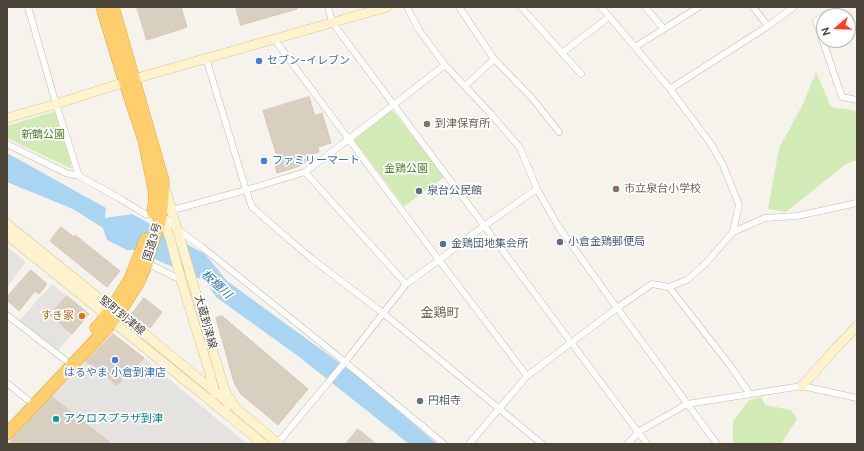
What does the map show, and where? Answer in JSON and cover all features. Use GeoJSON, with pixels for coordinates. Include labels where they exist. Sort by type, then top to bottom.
{"type":"FeatureCollection","features":[{"type":"Feature","properties":{"kind":"highway","name":"国道3号"},"geometry":{"type":"LineString","coordinates":[[7,434],[138,283],[145,257],[159,218],[163,181],[130,81],[102,7]]}},
{"type":"Feature","properties":{"kind":"highway","name":"国道3号"},"geometry":{"type":"LineString","coordinates":[[113,7],[144,140],[159,218]]}},
{"type":"Feature","properties":{"kind":"highway","name":"国道3号"},"geometry":{"type":"LineString","coordinates":[[7,422],[65,360],[101,323],[112,314]]}},
{"type":"Feature","properties":{"kind":"main road"},"geometry":{"type":"LineString","coordinates":[[8,115],[56,104],[141,77],[387,7]]}},
{"type":"Feature","properties":{"kind":"main road","name":"大蔵到津線"},"geometry":{"type":"LineString","coordinates":[[159,218],[178,230],[224,388],[228,396],[237,409],[278,444]]}},
{"type":"Feature","properties":{"kind":"main road","name":"大蔵到津線"},"geometry":{"type":"LineString","coordinates":[[159,218],[170,238],[215,392],[220,403],[228,415],[263,444]]}},
{"type":"Feature","properties":{"kind":"main road","name":"堅町到津線"},"geometry":{"type":"LineString","coordinates":[[7,224],[105,303],[112,314],[228,415]]}},
{"type":"Feature","properties":{"kind":"main road","name":"堅町到津線"},"geometry":{"type":"LineString","coordinates":[[7,235],[100,310],[112,314],[237,409]]}},
{"type":"Feature","properties":{"kind":"main road"},"geometry":{"type":"LineString","coordinates":[[802,386],[836,348],[856,330]]}},
{"type":"Feature","properties":{"kind":"street"},"geometry":{"type":"LineString","coordinates":[[28,7],[56,104],[79,176]]}},
{"type":"Feature","properties":{"kind":"street"},"geometry":{"type":"LineString","coordinates":[[328,7],[332,22],[647,444]]}},
{"type":"Feature","properties":{"kind":"street"},"geometry":{"type":"LineString","coordinates":[[407,7],[419,30],[445,65],[491,114],[520,148],[537,189],[558,226],[717,444]]}},
{"type":"Feature","properties":{"kind":"street"},"geometry":{"type":"LineString","coordinates":[[459,7],[494,59],[532,98],[559,132]]}},
{"type":"Feature","properties":{"kind":"street"},"geometry":{"type":"LineString","coordinates":[[521,7],[581,74]]}},
{"type":"Feature","properties":{"kind":"street"},"geometry":{"type":"LineString","coordinates":[[469,444],[527,376],[617,308],[652,284],[669,287],[687,280],[706,263],[732,232],[739,205],[723,165],[711,144],[670,90],[601,7]]}},
{"type":"Feature","properties":{"kind":"street"},"geometry":{"type":"LineString","coordinates":[[645,7],[664,29]]}},
{"type":"Feature","properties":{"kind":"street"},"geometry":{"type":"LineString","coordinates":[[635,47],[698,7]]}},
{"type":"Feature","properties":{"kind":"street"},"geometry":{"type":"LineString","coordinates":[[753,7],[768,26]]}},
{"type":"Feature","properties":{"kind":"street"},"geometry":{"type":"LineString","coordinates":[[670,90],[768,26],[794,7]]}},
{"type":"Feature","properties":{"kind":"street"},"geometry":{"type":"LineString","coordinates":[[836,7],[816,21],[842,97],[857,100]]}},
{"type":"Feature","properties":{"kind":"street"},"geometry":{"type":"LineString","coordinates":[[562,53],[610,17]]}},
{"type":"Feature","properties":{"kind":"street"},"geometry":{"type":"LineString","coordinates":[[274,39],[527,376]]}},
{"type":"Feature","properties":{"kind":"street"},"geometry":{"type":"LineString","coordinates":[[206,58],[252,207],[312,259],[383,313],[542,444]]}},
{"type":"Feature","properties":{"kind":"street"},"geometry":{"type":"LineString","coordinates":[[465,86],[494,59]]}},
{"type":"Feature","properties":{"kind":"street"},"geometry":{"type":"LineString","coordinates":[[7,144],[66,173],[79,176],[120,198],[145,214],[159,218],[305,172],[349,140],[445,65]]}},
{"type":"Feature","properties":{"kind":"street"},"geometry":{"type":"LineString","coordinates":[[305,172],[406,284]]}},
{"type":"Feature","properties":{"kind":"street"},"geometry":{"type":"LineString","coordinates":[[278,444],[406,284],[537,189]]}},
{"type":"Feature","properties":{"kind":"street"},"geometry":{"type":"LineString","coordinates":[[732,232],[765,218],[798,216],[857,203]]}},
{"type":"Feature","properties":{"kind":"street"},"geometry":{"type":"LineString","coordinates":[[178,230],[202,247],[345,362],[444,444]]}},
{"type":"Feature","properties":{"kind":"street"},"geometry":{"type":"LineString","coordinates":[[145,257],[181,277]]}},
{"type":"Feature","properties":{"kind":"street"},"geometry":{"type":"LineString","coordinates":[[669,287],[729,364],[750,394]]}},
{"type":"Feature","properties":{"kind":"street"},"geometry":{"type":"LineString","coordinates":[[7,315],[65,360]]}},
{"type":"Feature","properties":{"kind":"street"},"geometry":{"type":"LineString","coordinates":[[7,383],[28,400]]}},
{"type":"Feature","properties":{"kind":"street"},"geometry":{"type":"LineString","coordinates":[[628,444],[638,432],[687,404],[802,386],[857,398]]}},
{"type":"Feature","properties":{"kind":"green space"},"geometry":{"type":"Polygon","coordinates":[[[816,72],[831,107],[857,111],[857,160],[846,164],[786,212],[768,209],[779,148],[803,104],[816,72]]]}},
{"type":"Feature","properties":{"kind":"green space","name":"新鶴公園"},"geometry":{"type":"Polygon","coordinates":[[[56,111],[72,169],[7,138],[7,126],[56,111]]]}},
{"type":"Feature","properties":{"kind":"green space","name":"金鶏公園"},"geometry":{"type":"Polygon","coordinates":[[[390,111],[393,111],[444,177],[404,206],[354,140],[390,111]]]}},
{"type":"Feature","properties":{"kind":"green space"},"geometry":{"type":"Polygon","coordinates":[[[761,397],[765,405],[791,410],[797,419],[781,444],[733,444],[733,421],[749,400],[761,397]]]}},
{"type":"Feature","properties":{"kind":"shaded area"},"geometry":{"type":"Polygon","coordinates":[[[7,247],[26,262],[7,287],[7,247]]]}},
{"type":"Feature","properties":{"kind":"shaded area"},"geometry":{"type":"Polygon","coordinates":[[[52,284],[67,296],[50,315],[72,334],[56,352],[17,323],[52,284]]]}},
{"type":"Feature","properties":{"kind":"shaded area"},"geometry":{"type":"Polygon","coordinates":[[[144,358],[247,444],[112,444],[52,396],[86,361],[117,385],[144,358]]]}},
{"type":"Feature","properties":{"kind":"water","name":"板櫃川"},"geometry":{"type":"Polygon","coordinates":[[[7,153],[106,208],[105,218],[132,214],[205,254],[227,281],[359,377],[437,444],[409,444],[298,356],[216,297],[205,281],[134,250],[127,250],[107,240],[103,228],[73,209],[7,182],[7,153]]]}},
{"type":"Feature","properties":{"kind":"building"},"geometry":{"type":"Polygon","coordinates":[[[137,7],[181,7],[187,27],[147,40],[137,7]]]}},
{"type":"Feature","properties":{"kind":"building"},"geometry":{"type":"Polygon","coordinates":[[[236,7],[297,7],[297,9],[241,25],[236,7]]]}},
{"type":"Feature","properties":{"kind":"building"},"geometry":{"type":"Polygon","coordinates":[[[309,97],[315,116],[322,113],[331,143],[318,147],[319,152],[305,156],[306,162],[299,164],[300,166],[277,173],[275,165],[279,163],[263,111],[309,97]]]}},
{"type":"Feature","properties":{"kind":"building"},"geometry":{"type":"Polygon","coordinates":[[[61,227],[74,237],[75,235],[120,271],[107,287],[50,241],[61,227]]]}},
{"type":"Feature","properties":{"kind":"building"},"geometry":{"type":"Polygon","coordinates":[[[31,270],[47,284],[39,294],[35,291],[19,311],[7,300],[7,297],[31,270]]]}},
{"type":"Feature","properties":{"kind":"building"},"geometry":{"type":"Polygon","coordinates":[[[67,296],[89,314],[72,334],[50,315],[67,296]]]}},
{"type":"Feature","properties":{"kind":"building"},"geometry":{"type":"Polygon","coordinates":[[[144,298],[162,312],[150,328],[132,314],[144,298]]]}},
{"type":"Feature","properties":{"kind":"building"},"geometry":{"type":"Polygon","coordinates":[[[222,316],[308,389],[278,425],[240,393],[234,382],[216,318],[222,316]]]}},
{"type":"Feature","properties":{"kind":"building","name":"はるやま 小倉到津店"},"geometry":{"type":"Polygon","coordinates":[[[113,334],[144,358],[117,385],[86,361],[113,334]]]}},
{"type":"Feature","properties":{"kind":"building","name":"アクロスプラザ到津"},"geometry":{"type":"Polygon","coordinates":[[[52,397],[112,444],[8,444],[52,397]]]}},
{"type":"Feature","properties":{"kind":"building"},"geometry":{"type":"Polygon","coordinates":[[[358,429],[376,444],[346,444],[358,429]]]}},
{"type":"Feature","properties":{"kind":"place","name":"セブン-イレブン"},"geometry":{"type":"Point","coordinates":[259,61]}},
{"type":"Feature","properties":{"kind":"place","name":"到津保育所"},"geometry":{"type":"Point","coordinates":[427,124]}},
{"type":"Feature","properties":{"kind":"place","name":"ファミリーマート"},"geometry":{"type":"Point","coordinates":[264,161]}},
{"type":"Feature","properties":{"kind":"place","name":"市立泉台小学校"},"geometry":{"type":"Point","coordinates":[616,189]}},
{"type":"Feature","properties":{"kind":"place","name":"泉台公民館"},"geometry":{"type":"Point","coordinates":[419,191]}},
{"type":"Feature","properties":{"kind":"place","name":"小倉金鶏郵便局"},"geometry":{"type":"Point","coordinates":[560,242]}},
{"type":"Feature","properties":{"kind":"place","name":"金鶏団地集会所"},"geometry":{"type":"Point","coordinates":[443,244]}},
{"type":"Feature","properties":{"kind":"place","name":"すき家"},"geometry":{"type":"Point","coordinates":[82,316]}},
{"type":"Feature","properties":{"kind":"place","name":"はるやま 小倉到津店"},"geometry":{"type":"Point","coordinates":[115,360]}},
{"type":"Feature","properties":{"kind":"place","name":"円相寺"},"geometry":{"type":"Point","coordinates":[420,401]}},
{"type":"Feature","properties":{"kind":"place","name":"アクロスプラザ到津"},"geometry":{"type":"Point","coordinates":[56,419]}},
{"type":"Feature","properties":{"kind":"district","name":"金鶏町"},"geometry":{"type":"Point","coordinates":[440,314]}}]}
